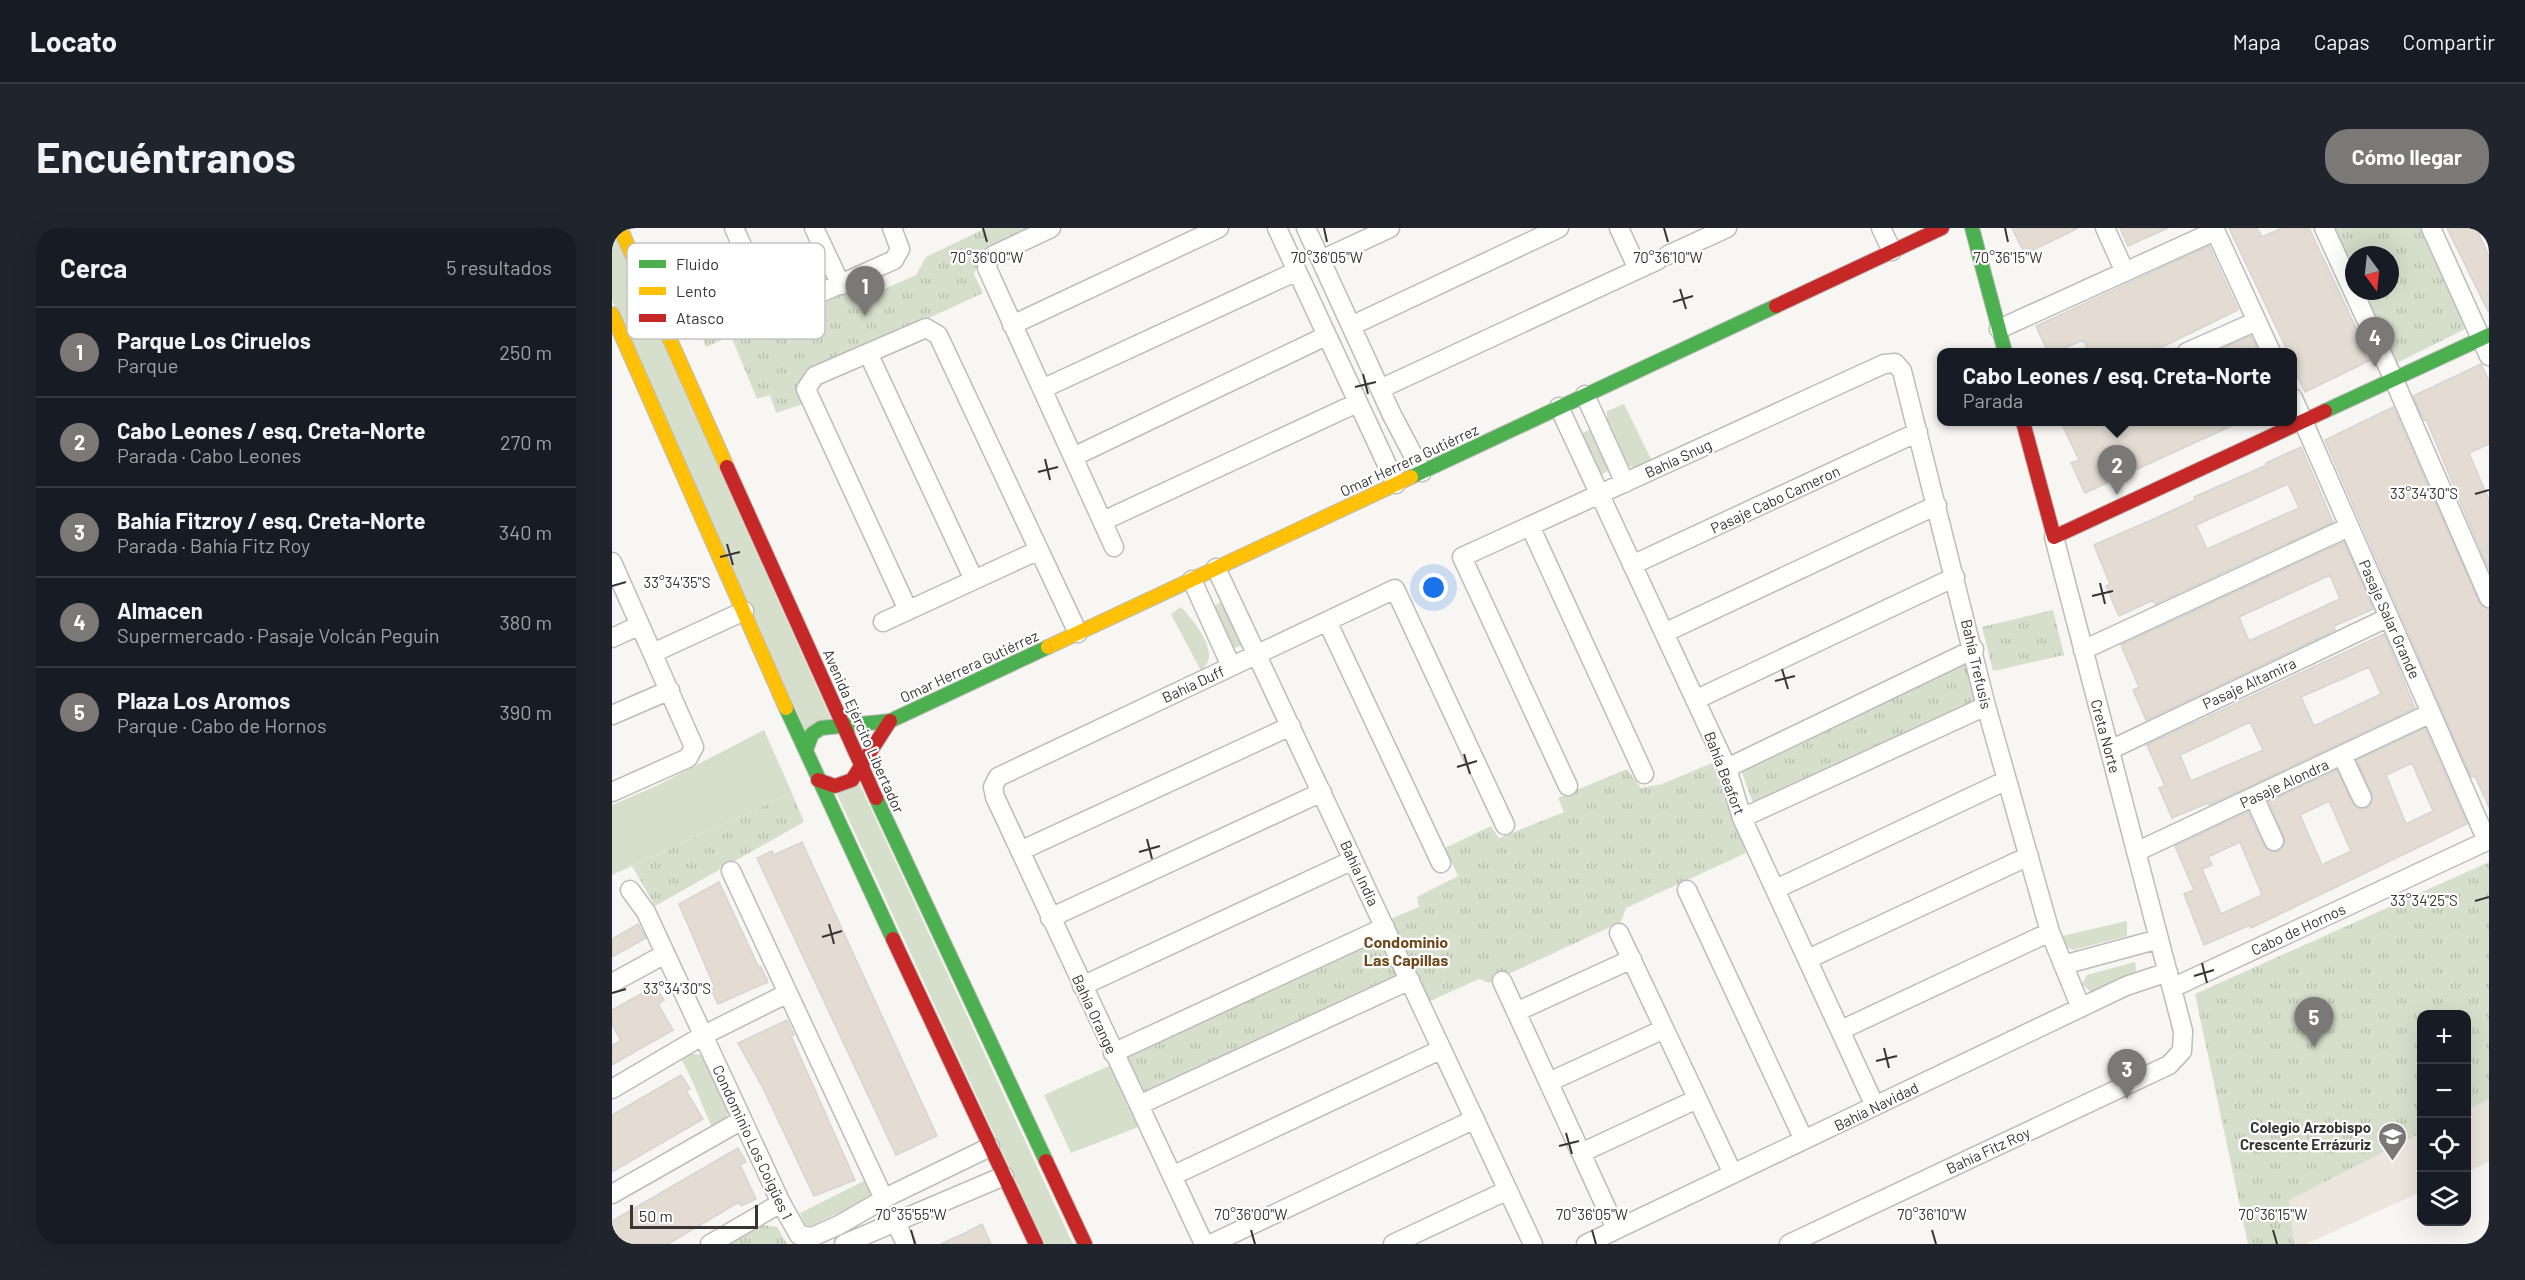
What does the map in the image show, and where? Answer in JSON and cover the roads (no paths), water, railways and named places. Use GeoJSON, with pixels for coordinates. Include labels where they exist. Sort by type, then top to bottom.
{"type":"FeatureCollection","features":[{"type":"Feature","properties":{"kind":"main road","name":"Avenida Ejército Libertador"},"geometry":{"type":"LineString","coordinates":[[620,228],[627,243]]}},
{"type":"Feature","properties":{"kind":"main road","name":"Omar Herrera Gutiérrez"},"geometry":{"type":"LineString","coordinates":[[806,750],[812,733],[827,724],[845,726],[890,721],[1942,228]]}},
{"type":"Feature","properties":{"kind":"main road"},"geometry":{"type":"LineString","coordinates":[[1972,228],[2004,348]]}},
{"type":"Feature","properties":{"kind":"main road"},"geometry":{"type":"LineString","coordinates":[[612,314],[819,780],[1036,1244]]}},
{"type":"Feature","properties":{"kind":"main road","name":"Avenida Ejército Libertador"},"geometry":{"type":"LineString","coordinates":[[670,339],[845,726],[860,764],[1085,1244]]}},
{"type":"Feature","properties":{"kind":"main road"},"geometry":{"type":"LineString","coordinates":[[2297,425],[2394,380],[2486,343]]}},
{"type":"Feature","properties":{"kind":"main road","name":"Creta Norte"},"geometry":{"type":"LineString","coordinates":[[2029,426],[2054,537]]}},
{"type":"Feature","properties":{"kind":"main road"},"geometry":{"type":"LineString","coordinates":[[2054,537],[2294,426]]}},
{"type":"Feature","properties":{"kind":"main road","name":"Omar Herrera Gutiérrez"},"geometry":{"type":"LineString","coordinates":[[819,780],[829,786],[844,784],[857,773],[860,764],[890,721]]}},
{"type":"Feature","properties":{"kind":"street"},"geometry":{"type":"LineString","coordinates":[[734,228],[741,243]]}},
{"type":"Feature","properties":{"kind":"street"},"geometry":{"type":"LineString","coordinates":[[814,228],[821,243]]}},
{"type":"Feature","properties":{"kind":"street"},"geometry":{"type":"LineString","coordinates":[[825,292],[897,257],[899,245],[892,228]]}},
{"type":"Feature","properties":{"kind":"street"},"geometry":{"type":"LineString","coordinates":[[1051,228],[994,255],[987,263],[1012,325],[1114,547]]}},
{"type":"Feature","properties":{"kind":"street"},"geometry":{"type":"LineString","coordinates":[[1012,325],[1219,228]]}},
{"type":"Feature","properties":{"kind":"street"},"geometry":{"type":"LineString","coordinates":[[1277,228],[1396,484]]}},
{"type":"Feature","properties":{"kind":"street"},"geometry":{"type":"LineString","coordinates":[[1306,228],[1380,389],[1422,472]]}},
{"type":"Feature","properties":{"kind":"street"},"geometry":{"type":"LineString","coordinates":[[1321,260],[1390,228]]}},
{"type":"Feature","properties":{"kind":"street"},"geometry":{"type":"LineString","coordinates":[[1351,326],[1559,228]]}},
{"type":"Feature","properties":{"kind":"street"},"geometry":{"type":"LineString","coordinates":[[1619,228],[1638,269]]}},
{"type":"Feature","properties":{"kind":"street"},"geometry":{"type":"LineString","coordinates":[[1380,389],[1663,257],[1701,233],[1727,228]]}},
{"type":"Feature","properties":{"kind":"street"},"geometry":{"type":"LineString","coordinates":[[1881,228],[1892,251]]}},
{"type":"Feature","properties":{"kind":"street"},"geometry":{"type":"LineString","coordinates":[[2105,228],[2125,272]]}},
{"type":"Feature","properties":{"kind":"street"},"geometry":{"type":"LineString","coordinates":[[2324,228],[2394,380],[2489,598]]}},
{"type":"Feature","properties":{"kind":"street"},"geometry":{"type":"LineString","coordinates":[[2431,228],[2486,343]]}},
{"type":"Feature","properties":{"kind":"street"},"geometry":{"type":"LineString","coordinates":[[1999,329],[2215,230],[2269,348]]}},
{"type":"Feature","properties":{"kind":"street"},"geometry":{"type":"LineString","coordinates":[[825,251],[841,285]]}},
{"type":"Feature","properties":{"kind":"street"},"geometry":{"type":"LineString","coordinates":[[1042,390],[1297,272]]}},
{"type":"Feature","properties":{"kind":"street"},"geometry":{"type":"LineString","coordinates":[[2196,348],[2257,321]]}},
{"type":"Feature","properties":{"kind":"street"},"geometry":{"type":"LineString","coordinates":[[908,610],[807,394],[807,385],[815,376],[922,330],[935,331],[1037,551],[1078,633]]}},
{"type":"Feature","properties":{"kind":"street"},"geometry":{"type":"LineString","coordinates":[[1073,457],[1326,336]]}},
{"type":"Feature","properties":{"kind":"street"},"geometry":{"type":"LineString","coordinates":[[868,353],[974,580]]}},
{"type":"Feature","properties":{"kind":"street","name":"Bahía Trefusis"},"geometry":{"type":"LineString","coordinates":[[1895,363],[1902,371],[1956,577],[1986,706],[2050,932],[2080,1008]]}},
{"type":"Feature","properties":{"kind":"street","name":"Bahía Snug"},"geometry":{"type":"LineString","coordinates":[[1568,786],[1462,557],[1884,364],[1895,363]]}},
{"type":"Feature","properties":{"kind":"street"},"geometry":{"type":"LineString","coordinates":[[1585,396],[1625,483]]}},
{"type":"Feature","properties":{"kind":"street"},"geometry":{"type":"LineString","coordinates":[[1103,521],[1357,403]]}},
{"type":"Feature","properties":{"kind":"street","name":"Bahía Beafort"},"geometry":{"type":"LineString","coordinates":[[1559,407],[1727,768],[1742,818],[1875,1106]]}},
{"type":"Feature","properties":{"kind":"street","name":"Pasaje Salar Grande"},"geometry":{"type":"LineString","coordinates":[[2297,409],[2488,840]]}},
{"type":"Feature","properties":{"kind":"street","name":"Pasaje Cabo Cameron"},"geometry":{"type":"LineString","coordinates":[[1632,566],[1918,432]]}},
{"type":"Feature","properties":{"kind":"street"},"geometry":{"type":"LineString","coordinates":[[1664,633],[1937,505]]}},
{"type":"Feature","properties":{"kind":"street"},"geometry":{"type":"LineString","coordinates":[[1530,526],[1644,774]]}},
{"type":"Feature","properties":{"kind":"street"},"geometry":{"type":"LineString","coordinates":[[2083,650],[2349,527]]}},
{"type":"Feature","properties":{"kind":"street","name":"Creta Norte"},"geometry":{"type":"LineString","coordinates":[[2054,537],[2185,1038],[2182,1051]]}},
{"type":"Feature","properties":{"kind":"street"},"geometry":{"type":"LineString","coordinates":[[883,622],[1037,551]]}},
{"type":"Feature","properties":{"kind":"street"},"geometry":{"type":"LineString","coordinates":[[612,562],[693,742],[693,752],[688,758],[612,792]]}},
{"type":"Feature","properties":{"kind":"street","name":"Bahía India"},"geometry":{"type":"LineString","coordinates":[[1216,568],[1533,1244]]}},
{"type":"Feature","properties":{"kind":"street"},"geometry":{"type":"LineString","coordinates":[[1695,700],[1956,577]]}},
{"type":"Feature","properties":{"kind":"street"},"geometry":{"type":"LineString","coordinates":[[1192,580],[1231,666]]}},
{"type":"Feature","properties":{"kind":"street","name":"Bahía Duff"},"geometry":{"type":"LineString","coordinates":[[994,782],[1003,773],[1395,589],[1504,825]]}},
{"type":"Feature","properties":{"kind":"street"},"geometry":{"type":"LineString","coordinates":[[653,653],[744,611]]}},
{"type":"Feature","properties":{"kind":"street","name":"Pasaje Altamira"},"geometry":{"type":"LineString","coordinates":[[2110,750],[2389,617]]}},
{"type":"Feature","properties":{"kind":"street"},"geometry":{"type":"LineString","coordinates":[[1327,621],[1441,863]]}},
{"type":"Feature","properties":{"kind":"street"},"geometry":{"type":"LineString","coordinates":[[612,638],[640,625]]}},
{"type":"Feature","properties":{"kind":"street"},"geometry":{"type":"LineString","coordinates":[[1727,768],[1974,649]]}},
{"type":"Feature","properties":{"kind":"street"},"geometry":{"type":"LineString","coordinates":[[612,715],[670,690]]}},
{"type":"Feature","properties":{"kind":"street"},"geometry":{"type":"LineString","coordinates":[[1742,818],[1986,706]]}},
{"type":"Feature","properties":{"kind":"street","name":"Pasaje Alondra"},"geometry":{"type":"LineString","coordinates":[[2136,852],[2431,713]]}},
{"type":"Feature","properties":{"kind":"street"},"geometry":{"type":"LineString","coordinates":[[1020,851],[1290,726]]}},
{"type":"Feature","properties":{"kind":"street"},"geometry":{"type":"LineString","coordinates":[[2342,755],[2362,798]]}},
{"type":"Feature","properties":{"kind":"street"},"geometry":{"type":"LineString","coordinates":[[1776,889],[2007,780]]}},
{"type":"Feature","properties":{"kind":"street","name":"Bahía Orange"},"geometry":{"type":"LineString","coordinates":[[994,782],[994,797],[1204,1244]]}},
{"type":"Feature","properties":{"kind":"street"},"geometry":{"type":"LineString","coordinates":[[1050,918],[1322,792]]}},
{"type":"Feature","properties":{"kind":"street"},"geometry":{"type":"LineString","coordinates":[[2254,797],[2274,841]]}},
{"type":"Feature","properties":{"kind":"street","name":"Cabo de Hornos"},"geometry":{"type":"LineString","coordinates":[[2170,980],[2488,840]]}},
{"type":"Feature","properties":{"kind":"street"},"geometry":{"type":"LineString","coordinates":[[1808,959],[2029,856]]}},
{"type":"Feature","properties":{"kind":"street"},"geometry":{"type":"LineString","coordinates":[[1082,986],[1353,860]]}},
{"type":"Feature","properties":{"kind":"street"},"geometry":{"type":"LineString","coordinates":[[731,871],[884,1199]]}},
{"type":"Feature","properties":{"kind":"street","name":"Condominio Los Coigües 1"},"geometry":{"type":"LineString","coordinates":[[630,890],[644,908],[702,1036],[796,1231],[807,1238],[852,1219],[884,1199],[990,1147]]}},
{"type":"Feature","properties":{"kind":"street"},"geometry":{"type":"LineString","coordinates":[[1687,890],[1804,1140]]}},
{"type":"Feature","properties":{"kind":"street"},"geometry":{"type":"LineString","coordinates":[[1113,1053],[1384,927]]}},
{"type":"Feature","properties":{"kind":"street"},"geometry":{"type":"LineString","coordinates":[[1840,1030],[2050,932]]}},
{"type":"Feature","properties":{"kind":"street"},"geometry":{"type":"LineString","coordinates":[[1619,933],[1732,1174]]}},
{"type":"Feature","properties":{"kind":"street"},"geometry":{"type":"LineString","coordinates":[[2063,965],[2159,939]]}},
{"type":"Feature","properties":{"kind":"street"},"geometry":{"type":"LineString","coordinates":[[612,983],[664,954]]}},
{"type":"Feature","properties":{"kind":"street"},"geometry":{"type":"LineString","coordinates":[[1516,1012],[1632,959]]}},
{"type":"Feature","properties":{"kind":"street"},"geometry":{"type":"LineString","coordinates":[[1139,1105],[1410,980]]}},
{"type":"Feature","properties":{"kind":"street","name":"Bahía Navidad"},"geometry":{"type":"LineString","coordinates":[[1586,1244],[2126,986],[2170,980]]}},
{"type":"Feature","properties":{"kind":"street"},"geometry":{"type":"LineString","coordinates":[[1502,981],[1616,1229]]}},
{"type":"Feature","properties":{"kind":"street"},"geometry":{"type":"LineString","coordinates":[[612,1089],[702,1036],[788,993]]}},
{"type":"Feature","properties":{"kind":"street"},"geometry":{"type":"LineString","coordinates":[[1549,1082],[1664,1029]]}},
{"type":"Feature","properties":{"kind":"street"},"geometry":{"type":"LineString","coordinates":[[1172,1176],[1442,1049]]}},
{"type":"Feature","properties":{"kind":"street","name":"Bahía Fitz Roy"},"geometry":{"type":"LineString","coordinates":[[1789,1244],[2169,1065],[2182,1051]]}},
{"type":"Feature","properties":{"kind":"street"},"geometry":{"type":"LineString","coordinates":[[1581,1153],[1697,1099]]}},
{"type":"Feature","properties":{"kind":"street"},"geometry":{"type":"LineString","coordinates":[[1211,1244],[1475,1119]]}},
{"type":"Feature","properties":{"kind":"street"},"geometry":{"type":"LineString","coordinates":[[612,1194],[742,1120]]}},
{"type":"Feature","properties":{"kind":"street"},"geometry":{"type":"LineString","coordinates":[[844,1244],[1004,1176]]}},
{"type":"Feature","properties":{"kind":"street"},"geometry":{"type":"LineString","coordinates":[[1393,1244],[1508,1190]]}},
{"type":"Feature","properties":{"kind":"street"},"geometry":{"type":"LineString","coordinates":[[710,1244],[781,1203]]}},
{"type":"Feature","properties":{"kind":"street"},"geometry":{"type":"LineString","coordinates":[[896,1223],[906,1244]]}},
{"type":"Feature","properties":{"kind":"place","name":"Parque Los Ciruelos"},"geometry":{"type":"Point","coordinates":[865,316]}},
{"type":"Feature","properties":{"kind":"place","name":"Almacen"},"geometry":{"type":"Point","coordinates":[2375,367]}},
{"type":"Feature","properties":{"kind":"place","name":"Cabo Leones / esq. Creta-Norte"},"geometry":{"type":"Point","coordinates":[2117,495]}},
{"type":"Feature","properties":{"kind":"place","name":"Plaza Los Aromos"},"geometry":{"type":"Point","coordinates":[2314,1047]}},
{"type":"Feature","properties":{"kind":"place","name":"Bahía Fitzroy / esq. Creta-Norte"},"geometry":{"type":"Point","coordinates":[2127,1099]}},
{"type":"Feature","properties":{"kind":"place","name":"Colegio Arzobispo Crescente Errázuriz"},"geometry":{"type":"Point","coordinates":[2392,1162]}},
{"type":"Feature","properties":{"kind":"district","name":"Condominio Las Capillas"},"geometry":{"type":"Point","coordinates":[1406,950]}}]}
